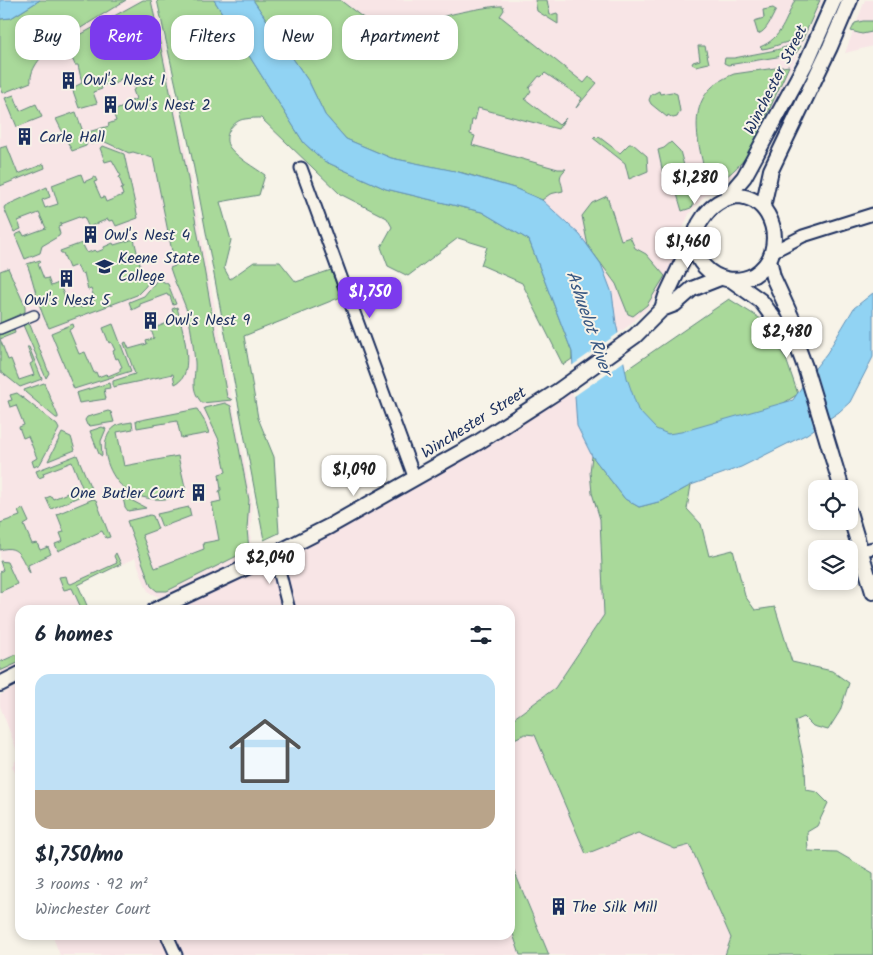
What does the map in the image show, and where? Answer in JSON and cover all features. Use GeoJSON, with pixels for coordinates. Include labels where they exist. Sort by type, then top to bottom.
{"type":"FeatureCollection","features":[{"type":"Feature","properties":{"kind":"street","name":"Winchester Street"},"geometry":{"type":"LineString","coordinates":[[726,198],[744,177],[749,168],[808,59],[834,0]]}},
{"type":"Feature","properties":{"kind":"street","name":"Winchester Street"},"geometry":{"type":"LineString","coordinates":[[763,207],[771,170],[830,47],[850,0]]}},
{"type":"Feature","properties":{"kind":"street"},"geometry":{"type":"LineString","coordinates":[[300,168],[414,480]]}},
{"type":"Feature","properties":{"kind":"street"},"geometry":{"type":"LineString","coordinates":[[795,340],[783,330],[761,301],[726,279],[709,271],[700,262],[695,249],[695,236],[698,224],[706,213],[726,198],[745,196],[763,207],[768,214],[773,233],[771,255],[773,277],[794,323],[795,340],[839,480]]}},
{"type":"Feature","properties":{"kind":"street"},"geometry":{"type":"LineString","coordinates":[[726,279],[746,279],[757,273],[767,264],[771,255],[802,236],[873,214]]}},
{"type":"Feature","properties":{"kind":"street"},"geometry":{"type":"LineString","coordinates":[[773,233],[787,236],[802,236]]}},
{"type":"Feature","properties":{"kind":"street","name":"Winchester Street"},"geometry":{"type":"LineString","coordinates":[[662,309],[666,296],[695,236]]}},
{"type":"Feature","properties":{"kind":"street","name":"Winchester Street"},"geometry":{"type":"LineString","coordinates":[[166,605],[275,554],[414,480],[477,443],[558,391],[635,336],[662,309],[675,304],[692,289],[726,279]]}},
{"type":"Feature","properties":{"kind":"street"},"geometry":{"type":"LineString","coordinates":[[0,329],[34,316]]}},
{"type":"Feature","properties":{"kind":"street"},"geometry":{"type":"LineString","coordinates":[[858,530],[867,549],[873,592]]}},
{"type":"Feature","properties":{"kind":"street"},"geometry":{"type":"LineString","coordinates":[[275,554],[289,605]]}},
{"type":"Feature","properties":{"kind":"street"},"geometry":{"type":"LineString","coordinates":[[0,684],[15,676]]}},
{"type":"Feature","properties":{"kind":"street"},"geometry":{"type":"LineString","coordinates":[[169,940],[176,955]]}},
{"type":"Feature","properties":{"kind":"shaded area","name":"Keene State College"},"geometry":{"type":"Polygon","coordinates":[[[0,0],[155,0],[158,15],[90,15],[90,60],[161,60],[161,29],[252,499],[250,557],[172,594],[160,597],[150,593],[147,589],[135,558],[78,585],[87,605],[15,605],[15,669],[0,676],[0,0]]]}},
{"type":"Feature","properties":{"kind":"shaded area"},"geometry":{"type":"Polygon","coordinates":[[[238,0],[823,0],[745,167],[704,197],[689,214],[681,233],[679,249],[672,270],[649,307],[627,327],[598,346],[559,246],[316,60],[332,60],[332,15],[264,15],[264,20],[238,0]]]}},
{"type":"Feature","properties":{"kind":"shaded area"},"geometry":{"type":"Polygon","coordinates":[[[865,0],[873,0],[873,46],[845,53],[865,0]]]}},
{"type":"Feature","properties":{"kind":"shaded area"},"geometry":{"type":"Polygon","coordinates":[[[575,388],[577,426],[592,456],[590,472],[592,493],[600,519],[604,615],[555,688],[515,717],[515,605],[186,605],[251,574],[423,484],[575,388]]]}},
{"type":"Feature","properties":{"kind":"shaded area"},"geometry":{"type":"Polygon","coordinates":[[[15,688],[15,745],[0,706],[0,695],[15,688]]]}},
{"type":"Feature","properties":{"kind":"shaded area"},"geometry":{"type":"Polygon","coordinates":[[[525,734],[535,735],[539,746],[638,833],[675,849],[690,845],[731,938],[725,955],[549,955],[515,873],[515,739],[525,734]]]}},
{"type":"Feature","properties":{"kind":"shaded area"},"geometry":{"type":"Polygon","coordinates":[[[15,762],[15,772],[12,766],[15,762]]]}},
{"type":"Feature","properties":{"kind":"shaded area"},"geometry":{"type":"Polygon","coordinates":[[[54,940],[515,940],[520,955],[60,955],[54,940]]]}},
{"type":"Feature","properties":{"kind":"green space"},"geometry":{"type":"Polygon","coordinates":[[[40,0],[126,0],[102,15],[90,15],[90,22],[80,29],[80,15],[16,15],[40,0]]]}},
{"type":"Feature","properties":{"kind":"green space"},"geometry":{"type":"Polygon","coordinates":[[[143,0],[151,0],[154,15],[116,15],[143,0]]]}},
{"type":"Feature","properties":{"kind":"green space"},"geometry":{"type":"Polygon","coordinates":[[[157,0],[214,0],[223,15],[171,15],[171,60],[252,60],[304,143],[324,161],[386,189],[482,212],[529,240],[572,352],[572,359],[563,365],[522,283],[481,265],[487,247],[458,238],[408,276],[388,266],[381,247],[392,227],[387,218],[340,194],[261,118],[245,119],[236,122],[228,134],[227,139],[230,148],[265,175],[259,195],[220,202],[231,240],[224,268],[230,279],[254,262],[280,262],[296,282],[331,270],[341,297],[244,336],[258,418],[274,457],[279,533],[264,540],[192,158],[157,0]]]}},
{"type":"Feature","properties":{"kind":"green space"},"geometry":{"type":"Polygon","coordinates":[[[253,0],[340,0],[360,15],[342,15],[342,60],[458,60],[458,15],[449,15],[503,6],[504,10],[500,16],[584,83],[589,77],[597,83],[576,108],[582,98],[545,73],[541,77],[539,76],[529,88],[531,91],[525,99],[559,125],[566,118],[558,129],[478,108],[475,120],[472,120],[470,134],[475,136],[472,145],[558,169],[566,169],[560,177],[563,191],[550,194],[542,200],[514,188],[463,173],[391,158],[346,139],[325,115],[309,82],[294,60],[332,60],[332,15],[264,16],[253,0]]]}},
{"type":"Feature","properties":{"kind":"green space"},"geometry":{"type":"Polygon","coordinates":[[[535,0],[547,0],[550,15],[557,13],[558,15],[558,24],[537,11],[535,0]]]}},
{"type":"Feature","properties":{"kind":"green space"},"geometry":{"type":"Polygon","coordinates":[[[795,0],[820,0],[802,41],[797,40],[762,49],[760,47],[773,39],[778,33],[795,0]]]}},
{"type":"Feature","properties":{"kind":"green space"},"geometry":{"type":"Polygon","coordinates":[[[773,8],[776,10],[768,24],[758,34],[754,21],[764,18],[763,10],[773,8]]]}},
{"type":"Feature","properties":{"kind":"green space"},"geometry":{"type":"Polygon","coordinates":[[[15,16],[15,60],[39,60],[32,71],[31,82],[3,93],[0,85],[0,19],[11,18],[15,16]]]}},
{"type":"Feature","properties":{"kind":"green space"},"geometry":{"type":"Polygon","coordinates":[[[873,21],[872,32],[862,34],[851,31],[855,23],[873,21]]]}},
{"type":"Feature","properties":{"kind":"green space"},"geometry":{"type":"Polygon","coordinates":[[[90,29],[90,60],[161,60],[161,48],[186,168],[227,397],[232,400],[202,403],[194,388],[195,362],[191,328],[186,308],[170,268],[175,266],[153,158],[133,152],[129,153],[103,141],[91,144],[88,132],[109,126],[108,124],[116,121],[112,109],[116,110],[132,103],[131,101],[136,99],[133,90],[135,89],[130,77],[127,76],[119,80],[119,82],[101,86],[102,89],[93,92],[97,103],[79,108],[72,88],[82,83],[78,65],[75,65],[73,60],[80,60],[80,35],[90,29]]]}},
{"type":"Feature","properties":{"kind":"green space"},"geometry":{"type":"Polygon","coordinates":[[[796,44],[801,46],[796,53],[789,55],[728,65],[724,63],[725,58],[776,50],[796,44]]]}},
{"type":"Feature","properties":{"kind":"green space"},"geometry":{"type":"Polygon","coordinates":[[[698,46],[705,46],[709,63],[696,66],[692,64],[700,60],[698,46]]]}},
{"type":"Feature","properties":{"kind":"green space"},"geometry":{"type":"Polygon","coordinates":[[[789,66],[751,150],[732,172],[709,189],[701,155],[697,122],[699,108],[705,94],[717,83],[734,74],[789,66]]]}},
{"type":"Feature","properties":{"kind":"green space"},"geometry":{"type":"Polygon","coordinates":[[[659,91],[660,94],[672,92],[677,94],[680,111],[677,117],[673,118],[668,115],[667,117],[651,104],[649,100],[651,95],[659,91]]]}},
{"type":"Feature","properties":{"kind":"green space"},"geometry":{"type":"Polygon","coordinates":[[[14,95],[20,111],[36,104],[42,117],[17,127],[5,98],[14,95]]]}},
{"type":"Feature","properties":{"kind":"green space"},"geometry":{"type":"Polygon","coordinates":[[[76,112],[87,143],[86,146],[72,151],[56,119],[76,112]]]}},
{"type":"Feature","properties":{"kind":"green space"},"geometry":{"type":"Polygon","coordinates":[[[595,136],[620,153],[629,144],[633,144],[647,156],[648,171],[629,179],[625,163],[593,138],[595,136]]]}},
{"type":"Feature","properties":{"kind":"green space"},"geometry":{"type":"Polygon","coordinates":[[[671,142],[680,151],[692,195],[693,206],[682,211],[672,177],[664,178],[658,150],[671,142]]]}},
{"type":"Feature","properties":{"kind":"green space"},"geometry":{"type":"Polygon","coordinates":[[[7,146],[18,174],[44,164],[45,168],[0,186],[0,148],[7,146]]]}},
{"type":"Feature","properties":{"kind":"green space"},"geometry":{"type":"Polygon","coordinates":[[[103,146],[124,154],[138,218],[116,226],[113,220],[109,221],[108,219],[89,228],[84,217],[79,217],[60,224],[61,226],[58,227],[59,236],[42,246],[40,253],[25,259],[15,235],[22,232],[24,236],[46,228],[39,213],[18,221],[21,229],[14,232],[4,208],[5,206],[47,187],[50,197],[42,200],[45,208],[58,204],[52,185],[81,174],[84,182],[95,177],[97,181],[94,182],[101,198],[104,197],[106,202],[123,195],[121,189],[123,188],[119,177],[121,176],[112,160],[105,162],[100,148],[103,146]]]}},
{"type":"Feature","properties":{"kind":"green space"},"geometry":{"type":"Polygon","coordinates":[[[607,196],[621,240],[630,237],[635,248],[646,254],[665,276],[647,305],[633,316],[628,314],[616,284],[588,246],[582,216],[592,203],[607,196]]]}},
{"type":"Feature","properties":{"kind":"green space"},"geometry":{"type":"Polygon","coordinates":[[[134,239],[142,273],[152,277],[145,287],[137,295],[49,328],[42,313],[27,264],[40,260],[41,262],[38,264],[44,279],[48,278],[51,286],[61,282],[63,286],[61,288],[68,304],[70,303],[72,308],[79,305],[81,308],[95,299],[91,289],[88,290],[84,273],[81,274],[77,265],[69,268],[63,253],[60,251],[82,243],[87,253],[95,250],[97,252],[113,243],[114,245],[134,239]]]}},
{"type":"Feature","properties":{"kind":"green space"},"geometry":{"type":"Polygon","coordinates":[[[8,268],[25,306],[25,312],[0,323],[0,271],[8,268]]]}},
{"type":"Feature","properties":{"kind":"green space"},"geometry":{"type":"Polygon","coordinates":[[[158,279],[168,284],[176,304],[173,305],[170,296],[167,294],[140,304],[140,306],[132,310],[129,302],[144,296],[158,279]]]}},
{"type":"Feature","properties":{"kind":"green space"},"geometry":{"type":"Polygon","coordinates":[[[729,299],[761,319],[786,359],[798,394],[779,406],[689,440],[639,426],[623,372],[729,299]]]}},
{"type":"Feature","properties":{"kind":"green space"},"geometry":{"type":"Polygon","coordinates":[[[177,307],[187,360],[186,371],[182,379],[175,384],[173,374],[113,387],[113,381],[135,374],[124,343],[126,342],[129,349],[147,344],[146,341],[154,338],[150,327],[154,325],[155,328],[172,321],[171,319],[175,317],[172,309],[177,307]]]}},
{"type":"Feature","properties":{"kind":"green space"},"geometry":{"type":"Polygon","coordinates":[[[27,323],[30,325],[49,373],[46,378],[23,325],[27,323]]]}},
{"type":"Feature","properties":{"kind":"green space"},"geometry":{"type":"Polygon","coordinates":[[[73,324],[74,327],[69,330],[79,354],[85,352],[94,373],[96,372],[98,377],[106,374],[108,376],[120,371],[122,367],[118,358],[116,359],[113,351],[115,350],[111,342],[109,343],[103,328],[113,324],[131,371],[74,389],[51,333],[73,324]]]}},
{"type":"Feature","properties":{"kind":"green space"},"geometry":{"type":"Polygon","coordinates":[[[14,329],[15,333],[0,339],[0,335],[14,329]]]}},
{"type":"Feature","properties":{"kind":"green space"},"geometry":{"type":"Polygon","coordinates":[[[0,339],[8,360],[11,359],[19,380],[34,375],[30,364],[33,362],[27,347],[29,347],[42,379],[20,387],[0,371],[0,339]]]}},
{"type":"Feature","properties":{"kind":"green space"},"geometry":{"type":"Polygon","coordinates":[[[44,383],[58,416],[58,418],[24,390],[44,383]]]}},
{"type":"Feature","properties":{"kind":"green space"},"geometry":{"type":"Polygon","coordinates":[[[109,383],[110,388],[104,389],[106,399],[79,403],[76,393],[109,383]]]}},
{"type":"Feature","properties":{"kind":"green space"},"geometry":{"type":"Polygon","coordinates":[[[17,393],[57,425],[59,429],[40,464],[34,467],[32,461],[37,458],[28,436],[23,438],[19,427],[24,425],[16,405],[10,407],[8,401],[12,400],[10,395],[17,393]]]}},
{"type":"Feature","properties":{"kind":"green space"},"geometry":{"type":"Polygon","coordinates":[[[225,403],[231,406],[249,500],[247,529],[249,550],[167,591],[157,591],[151,586],[127,521],[150,515],[153,516],[158,529],[142,535],[155,568],[204,549],[203,543],[219,540],[212,503],[221,501],[219,474],[226,472],[219,440],[204,408],[225,403]]]}},
{"type":"Feature","properties":{"kind":"green space"},"geometry":{"type":"Polygon","coordinates":[[[197,409],[209,433],[181,438],[177,421],[137,428],[136,421],[197,409]]]}},
{"type":"Feature","properties":{"kind":"green space"},"geometry":{"type":"Polygon","coordinates":[[[108,411],[111,412],[114,422],[87,425],[85,420],[87,417],[108,411]]]}},
{"type":"Feature","properties":{"kind":"green space"},"geometry":{"type":"Polygon","coordinates":[[[132,422],[133,429],[117,432],[124,466],[178,456],[186,491],[172,495],[173,498],[147,498],[129,492],[118,482],[106,457],[106,440],[116,426],[132,422]]]}},
{"type":"Feature","properties":{"kind":"green space"},"geometry":{"type":"Polygon","coordinates":[[[102,427],[106,429],[101,441],[102,456],[99,454],[90,431],[102,427]]]}},
{"type":"Feature","properties":{"kind":"green space"},"geometry":{"type":"Polygon","coordinates":[[[62,433],[71,437],[75,450],[48,461],[62,433]]]}},
{"type":"Feature","properties":{"kind":"green space"},"geometry":{"type":"Polygon","coordinates":[[[77,455],[92,491],[51,509],[46,498],[51,496],[53,499],[82,487],[72,462],[43,473],[44,476],[39,478],[36,471],[77,455]]]}},
{"type":"Feature","properties":{"kind":"green space"},"geometry":{"type":"Polygon","coordinates":[[[592,456],[625,499],[639,507],[662,501],[691,485],[687,509],[701,524],[709,556],[733,550],[745,596],[755,610],[775,607],[792,662],[832,671],[849,683],[840,711],[828,730],[813,726],[804,717],[795,721],[805,768],[806,790],[817,792],[828,803],[817,826],[807,832],[808,851],[837,852],[873,873],[873,955],[725,955],[731,938],[690,845],[675,849],[638,833],[586,854],[535,735],[525,734],[515,739],[515,717],[555,688],[604,615],[600,519],[592,493],[590,472],[592,456]]]}},
{"type":"Feature","properties":{"kind":"green space"},"geometry":{"type":"Polygon","coordinates":[[[125,497],[146,508],[128,511],[123,498],[125,497]]]}},
{"type":"Feature","properties":{"kind":"green space"},"geometry":{"type":"Polygon","coordinates":[[[93,499],[96,500],[110,537],[106,538],[102,531],[58,551],[55,544],[63,541],[60,533],[64,532],[57,514],[93,499]]]}},
{"type":"Feature","properties":{"kind":"green space"},"geometry":{"type":"Polygon","coordinates":[[[189,507],[191,516],[162,527],[157,514],[189,507]]]}},
{"type":"Feature","properties":{"kind":"green space"},"geometry":{"type":"Polygon","coordinates":[[[23,509],[29,522],[24,525],[32,544],[37,543],[40,550],[48,547],[51,554],[28,565],[30,573],[17,552],[12,549],[0,550],[0,523],[20,516],[18,511],[23,509]]]}},
{"type":"Feature","properties":{"kind":"green space"},"geometry":{"type":"Polygon","coordinates":[[[116,553],[121,564],[78,585],[87,605],[80,605],[72,588],[64,590],[59,577],[66,576],[68,583],[71,584],[117,563],[114,556],[116,553]]]}},
{"type":"Feature","properties":{"kind":"green space"},"geometry":{"type":"Polygon","coordinates":[[[0,561],[7,562],[17,584],[0,592],[0,572],[3,570],[0,561]]]}},
{"type":"Feature","properties":{"kind":"green space"},"geometry":{"type":"Polygon","coordinates":[[[15,655],[15,664],[0,671],[0,662],[15,655]]]}},
{"type":"Feature","properties":{"kind":"green space"},"geometry":{"type":"Polygon","coordinates":[[[515,873],[549,955],[520,955],[515,940],[515,873]]]}},
{"type":"Feature","properties":{"kind":"water"},"geometry":{"type":"Polygon","coordinates":[[[0,0],[40,0],[11,18],[0,19],[0,0]]]}},
{"type":"Feature","properties":{"kind":"water","name":"Ashuelot River"},"geometry":{"type":"Polygon","coordinates":[[[214,0],[253,0],[264,16],[264,60],[294,60],[309,82],[325,115],[346,139],[391,158],[455,171],[514,188],[542,200],[580,235],[601,264],[612,293],[627,378],[638,410],[656,429],[668,434],[681,432],[793,400],[827,353],[854,308],[873,293],[873,357],[850,402],[807,434],[741,467],[691,485],[662,501],[639,507],[625,499],[592,456],[577,426],[572,352],[529,240],[482,212],[386,189],[324,161],[304,143],[252,60],[254,60],[254,15],[223,15],[214,0]]]}},
{"type":"Feature","properties":{"kind":"pier"},"geometry":{"type":"Polygon","coordinates":[[[620,332],[626,360],[573,397],[570,367],[620,332]]]}},
{"type":"Feature","properties":{"kind":"pier"},"geometry":{"type":"Polygon","coordinates":[[[814,365],[830,422],[815,432],[801,383],[814,365]]]}},
{"type":"Feature","properties":{"kind":"place","name":"Owl's Nest 1"},"geometry":{"type":"Point","coordinates":[69,80]}},
{"type":"Feature","properties":{"kind":"place","name":"Owl's Nest 2"},"geometry":{"type":"Point","coordinates":[110,105]}},
{"type":"Feature","properties":{"kind":"place","name":"Carle Hall"},"geometry":{"type":"Point","coordinates":[25,137]}},
{"type":"Feature","properties":{"kind":"place","name":"Owl's Nest 4"},"geometry":{"type":"Point","coordinates":[90,235]}},
{"type":"Feature","properties":{"kind":"place","name":"Keene State College"},"geometry":{"type":"Point","coordinates":[104,267]}},
{"type":"Feature","properties":{"kind":"place","name":"Owl's Nest 5"},"geometry":{"type":"Point","coordinates":[67,279]}},
{"type":"Feature","properties":{"kind":"place","name":"Owl's Nest 9"},"geometry":{"type":"Point","coordinates":[151,320]}},
{"type":"Feature","properties":{"kind":"place","name":"One Butler Court"},"geometry":{"type":"Point","coordinates":[199,493]}},
{"type":"Feature","properties":{"kind":"place","name":"The Silk Mill"},"geometry":{"type":"Point","coordinates":[558,907]}}]}
